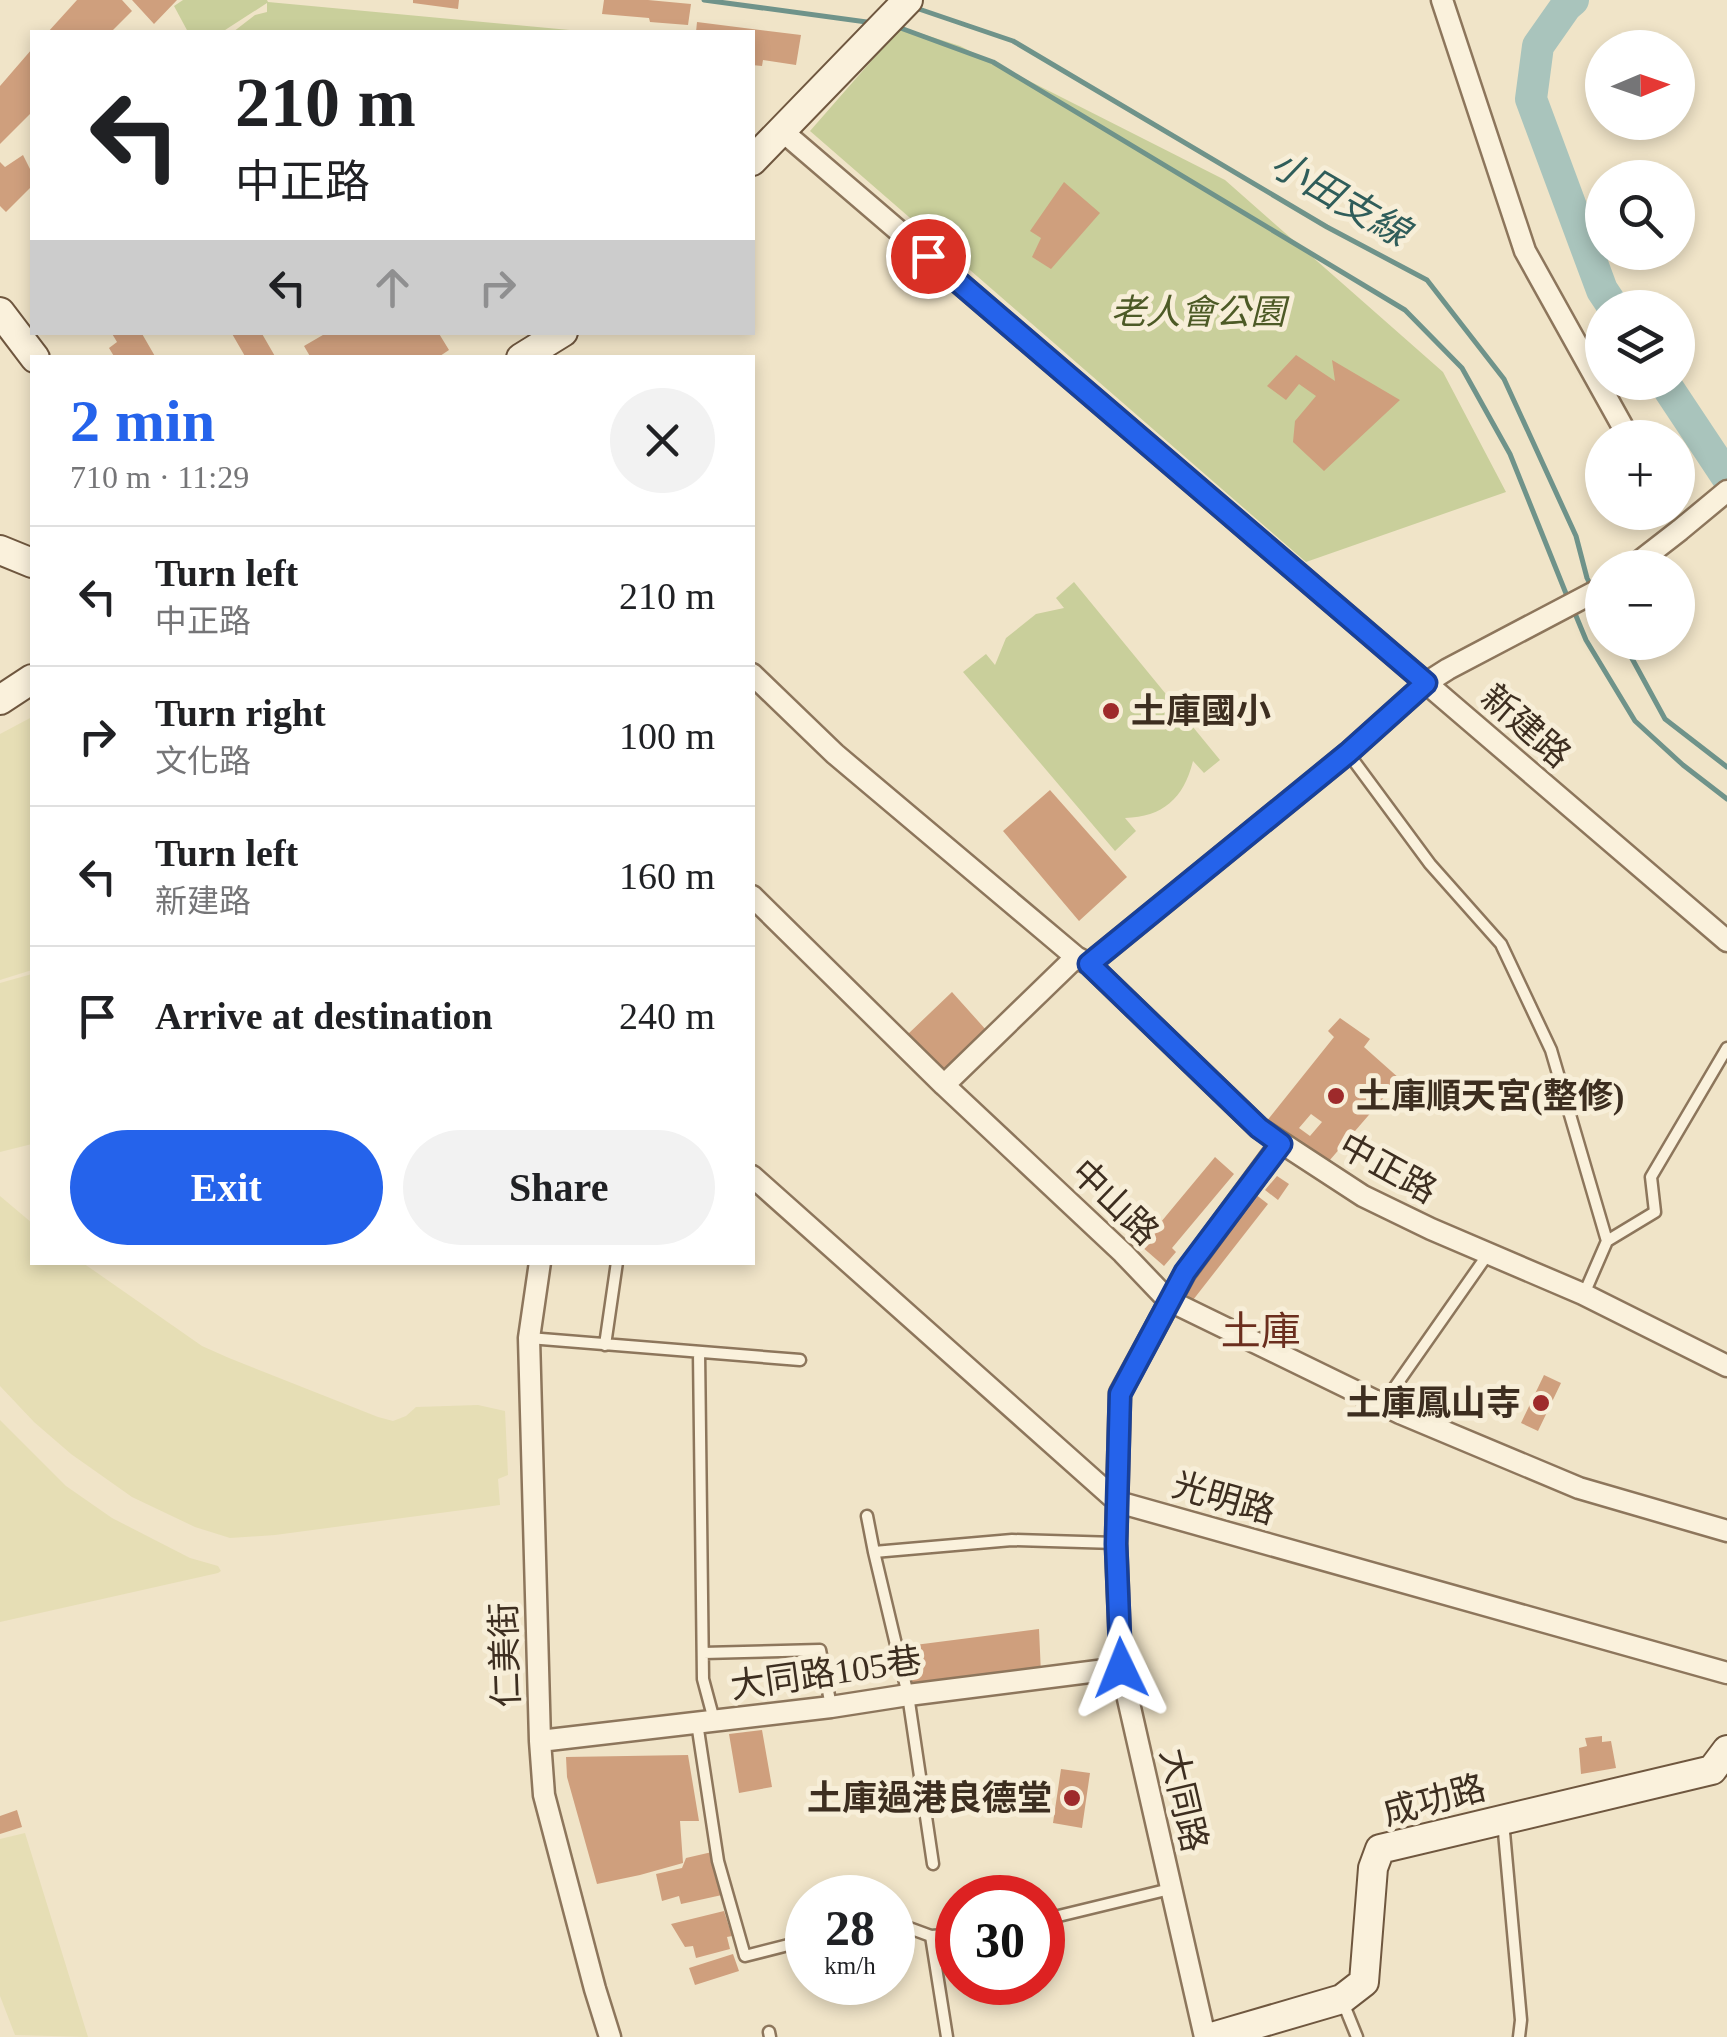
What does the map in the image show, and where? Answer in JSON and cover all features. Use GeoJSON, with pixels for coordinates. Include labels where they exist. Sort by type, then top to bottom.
{"type":"FeatureCollection","features":[{"type":"Feature","properties":{"kind":"street"},"geometry":{"type":"LineString","coordinates":[[755,158],[908,0]]}},
{"type":"Feature","properties":{"kind":"street"},"geometry":{"type":"LineString","coordinates":[[1442,0],[1525,251],[1619,420]]}},
{"type":"Feature","properties":{"kind":"street","name":"新建路"},"geometry":{"type":"LineString","coordinates":[[782,130],[1727,941]]}},
{"type":"Feature","properties":{"kind":"street"},"geometry":{"type":"LineString","coordinates":[[0,312],[33,355]]}},
{"type":"Feature","properties":{"kind":"street"},"geometry":{"type":"LineString","coordinates":[[526,355],[557,335]]}},
{"type":"Feature","properties":{"kind":"street"},"geometry":{"type":"LineString","coordinates":[[1695,510],[1725,493]]}},
{"type":"Feature","properties":{"kind":"street"},"geometry":{"type":"LineString","coordinates":[[1648,550],[1667,530]]}},
{"type":"Feature","properties":{"kind":"street"},"geometry":{"type":"LineString","coordinates":[[0,550],[30,562]]}},
{"type":"Feature","properties":{"kind":"street"},"geometry":{"type":"LineString","coordinates":[[944,1085],[1082,961],[1348,753],[1426,683],[1585,597]]}},
{"type":"Feature","properties":{"kind":"street","name":"中正路"},"geometry":{"type":"LineString","coordinates":[[755,677],[836,754],[1082,961],[1245,1115],[1281,1144],[1363,1196],[1583,1294],[1727,1366]]}},
{"type":"Feature","properties":{"kind":"street"},"geometry":{"type":"LineString","coordinates":[[0,700],[30,680]]}},
{"type":"Feature","properties":{"kind":"street","name":"中山路"},"geometry":{"type":"LineString","coordinates":[[755,899],[1168,1300],[1383,1404],[1579,1488],[1727,1531]]}},
{"type":"Feature","properties":{"kind":"street","name":"大同路"},"geometry":{"type":"LineString","coordinates":[[1209,2037],[1170,1888],[1121,1668],[1116,1544],[1120,1394],[1185,1272],[1281,1144]]}},
{"type":"Feature","properties":{"kind":"street","name":"光明路"},"geometry":{"type":"LineString","coordinates":[[755,1179],[1118,1502],[1727,1674]]}},
{"type":"Feature","properties":{"kind":"street","name":"仁美街"},"geometry":{"type":"LineString","coordinates":[[540,1265],[530,1338],[544,1795],[610,2037]]}},
{"type":"Feature","properties":{"kind":"street","name":"大同路105巷"},"geometry":{"type":"LineString","coordinates":[[540,1741],[1121,1668]]}},
{"type":"Feature","properties":{"kind":"street","name":"成功路"},"geometry":{"type":"LineString","coordinates":[[1342,2000],[1364,1982],[1374,1868],[1380,1849],[1712,1770],[1727,1750]]}},
{"type":"Feature","properties":{"kind":"street"},"geometry":{"type":"LineString","coordinates":[[1209,2037],[1342,2000]]}},
{"type":"Feature","properties":{"kind":"lane"},"geometry":{"type":"LineString","coordinates":[[1348,753],[1430,864],[1502,944],[1551,1050],[1606,1241]]}},
{"type":"Feature","properties":{"kind":"lane"},"geometry":{"type":"LineString","coordinates":[[1583,1294],[1606,1241],[1655,1212],[1651,1177],[1727,1048]]}},
{"type":"Feature","properties":{"kind":"lane"},"geometry":{"type":"LineString","coordinates":[[1383,1404],[1488,1253]]}},
{"type":"Feature","properties":{"kind":"lane"},"geometry":{"type":"LineString","coordinates":[[605,1344],[617,1265]]}},
{"type":"Feature","properties":{"kind":"lane"},"geometry":{"type":"LineString","coordinates":[[530,1338],[800,1360]]}},
{"type":"Feature","properties":{"kind":"lane"},"geometry":{"type":"LineString","coordinates":[[699,1352],[702,1653],[718,1861],[745,1956],[785,1946]]}},
{"type":"Feature","properties":{"kind":"lane"},"geometry":{"type":"LineString","coordinates":[[868,1516],[908,1695],[933,1864]]}},
{"type":"Feature","properties":{"kind":"lane"},"geometry":{"type":"LineString","coordinates":[[874,1552],[1012,1540],[1116,1544]]}},
{"type":"Feature","properties":{"kind":"lane"},"geometry":{"type":"LineString","coordinates":[[702,1653],[820,1650],[831,1707]]}},
{"type":"Feature","properties":{"kind":"lane"},"geometry":{"type":"LineString","coordinates":[[1502,1820],[1520,2037]]}},
{"type":"Feature","properties":{"kind":"lane"},"geometry":{"type":"LineString","coordinates":[[1065,1914],[1170,1888]]}},
{"type":"Feature","properties":{"kind":"lane"},"geometry":{"type":"LineString","coordinates":[[915,1930],[935,1936]]}},
{"type":"Feature","properties":{"kind":"lane"},"geometry":{"type":"LineString","coordinates":[[931,1936],[947,2037]]}},
{"type":"Feature","properties":{"kind":"lane"},"geometry":{"type":"LineString","coordinates":[[1342,2000],[1357,2037]]}},
{"type":"Feature","properties":{"kind":"shaded area"},"geometry":{"type":"Polygon","coordinates":[[[30,718],[30,971],[0,980],[0,734],[30,718]]]}},
{"type":"Feature","properties":{"kind":"shaded area"},"geometry":{"type":"Polygon","coordinates":[[[30,975],[30,1144],[0,1152],[0,983],[30,975]]]}},
{"type":"Feature","properties":{"kind":"shaded area"},"geometry":{"type":"Polygon","coordinates":[[[0,1196],[30,1221],[30,1265],[86,1265],[202,1346],[229,1358],[393,1421],[416,1407],[478,1405],[505,1411],[508,1475],[498,1479],[500,1505],[230,1538],[195,1527],[132,1497],[71,1454],[0,1386],[0,1196]]]}},
{"type":"Feature","properties":{"kind":"shaded area"},"geometry":{"type":"Polygon","coordinates":[[[0,1420],[66,1486],[112,1518],[190,1558],[218,1566],[221,1571],[0,1622],[0,1420]]]}},
{"type":"Feature","properties":{"kind":"shaded area"},"geometry":{"type":"Polygon","coordinates":[[[25,1833],[88,2037],[15,2035],[0,1996],[0,1839],[25,1833]]]}},
{"type":"Feature","properties":{"kind":"green space"},"geometry":{"type":"Polygon","coordinates":[[[183,0],[267,0],[569,30],[236,30],[255,15],[267,12],[267,3],[225,30],[187,30],[174,6],[183,0]]]}},
{"type":"Feature","properties":{"kind":"green space","name":"老人會公園"},"geometry":{"type":"Polygon","coordinates":[[[901,27],[960,46],[1225,180],[1443,372],[1506,492],[1306,562],[810,131],[901,27]]]}},
{"type":"Feature","properties":{"kind":"green space"},"geometry":{"type":"Polygon","coordinates":[[[1074,582],[1220,760],[1204,773],[1193,761],[1184,785],[1170,803],[1150,814],[1125,818],[1136,831],[1115,851],[963,672],[986,654],[995,665],[1006,638],[1036,614],[1064,608],[1056,598],[1074,582]]]}},
{"type":"Feature","properties":{"kind":"building"},"geometry":{"type":"Polygon","coordinates":[[[77,0],[122,0],[132,11],[113,30],[50,30],[77,0]]]}},
{"type":"Feature","properties":{"kind":"building"},"geometry":{"type":"Polygon","coordinates":[[[132,0],[177,0],[154,24],[132,0]]]}},
{"type":"Feature","properties":{"kind":"building"},"geometry":{"type":"Polygon","coordinates":[[[413,0],[459,0],[458,9],[413,0]]]}},
{"type":"Feature","properties":{"kind":"building"},"geometry":{"type":"Polygon","coordinates":[[[604,0],[691,4],[688,25],[602,14],[604,0]]]}},
{"type":"Feature","properties":{"kind":"building"},"geometry":{"type":"Polygon","coordinates":[[[697,22],[801,35],[796,65],[763,60],[762,66],[755,65],[755,30],[696,30],[697,22]]]}},
{"type":"Feature","properties":{"kind":"building"},"geometry":{"type":"Polygon","coordinates":[[[30,51],[30,114],[0,144],[0,86],[30,51]]]}},
{"type":"Feature","properties":{"kind":"building"},"geometry":{"type":"Polygon","coordinates":[[[23,155],[30,169],[30,188],[6,212],[0,206],[0,162],[5,167],[23,155]]]}},
{"type":"Feature","properties":{"kind":"building"},"geometry":{"type":"Polygon","coordinates":[[[1064,182],[1100,213],[1051,269],[1032,257],[1041,238],[1030,231],[1064,182]]]}},
{"type":"Feature","properties":{"kind":"building"},"geometry":{"type":"Polygon","coordinates":[[[113,335],[143,335],[154,355],[113,355],[109,348],[117,342],[113,335]]]}},
{"type":"Feature","properties":{"kind":"building"},"geometry":{"type":"Polygon","coordinates":[[[233,335],[263,335],[274,355],[244,355],[233,335]]]}},
{"type":"Feature","properties":{"kind":"building"},"geometry":{"type":"Polygon","coordinates":[[[323,335],[440,335],[449,350],[442,355],[309,355],[304,346],[323,335]]]}},
{"type":"Feature","properties":{"kind":"building"},"geometry":{"type":"Polygon","coordinates":[[[1296,355],[1335,381],[1332,360],[1400,400],[1324,471],[1293,442],[1295,421],[1316,396],[1299,384],[1286,400],[1267,386],[1296,355]]]}},
{"type":"Feature","properties":{"kind":"building"},"geometry":{"type":"Polygon","coordinates":[[[1050,790],[1127,877],[1079,921],[1003,831],[1050,790]]]}},
{"type":"Feature","properties":{"kind":"building"},"geometry":{"type":"Polygon","coordinates":[[[952,992],[987,1031],[948,1070],[937,1068],[907,1035],[952,992]]]}},
{"type":"Feature","properties":{"kind":"building","name":"土庫順天宮(整修)"},"geometry":{"type":"Polygon","coordinates":[[[1340,1018],[1370,1039],[1364,1047],[1400,1079],[1323,1168],[1266,1122],[1334,1037],[1328,1031],[1340,1018]],[[1311,1114],[1299,1128],[1310,1136],[1322,1122],[1311,1114]]]}},
{"type":"Feature","properties":{"kind":"building"},"geometry":{"type":"Polygon","coordinates":[[[1215,1157],[1234,1174],[1172,1248],[1176,1252],[1164,1266],[1141,1246],[1215,1157]]]}},
{"type":"Feature","properties":{"kind":"building"},"geometry":{"type":"Polygon","coordinates":[[[1277,1176],[1289,1184],[1278,1200],[1265,1190],[1277,1176]]]}},
{"type":"Feature","properties":{"kind":"building"},"geometry":{"type":"Polygon","coordinates":[[[1255,1194],[1268,1204],[1193,1300],[1180,1290],[1255,1194]]]}},
{"type":"Feature","properties":{"kind":"building","name":"土庫鳳山寺"},"geometry":{"type":"Polygon","coordinates":[[[1544,1375],[1561,1383],[1538,1431],[1521,1423],[1544,1375]]]}},
{"type":"Feature","properties":{"kind":"building"},"geometry":{"type":"Polygon","coordinates":[[[1039,1629],[1041,1674],[910,1688],[907,1646],[1039,1629]]]}},
{"type":"Feature","properties":{"kind":"building"},"geometry":{"type":"Polygon","coordinates":[[[762,1730],[772,1787],[739,1793],[729,1734],[762,1730]]]}},
{"type":"Feature","properties":{"kind":"building"},"geometry":{"type":"Polygon","coordinates":[[[1602,1736],[1602,1742],[1611,1741],[1616,1768],[1581,1774],[1579,1748],[1587,1746],[1585,1738],[1602,1736]]]}},
{"type":"Feature","properties":{"kind":"building"},"geometry":{"type":"Polygon","coordinates":[[[688,1755],[699,1821],[680,1821],[683,1863],[597,1884],[567,1777],[566,1757],[688,1755]]]}},
{"type":"Feature","properties":{"kind":"building","name":"土庫過港良德堂"},"geometry":{"type":"Polygon","coordinates":[[[1061,1769],[1090,1773],[1082,1828],[1053,1823],[1061,1769]]]}},
{"type":"Feature","properties":{"kind":"building"},"geometry":{"type":"Polygon","coordinates":[[[17,1810],[22,1827],[0,1834],[0,1816],[17,1810]]]}},
{"type":"Feature","properties":{"kind":"building"},"geometry":{"type":"Polygon","coordinates":[[[712,1852],[722,1895],[681,1904],[679,1896],[662,1901],[656,1874],[682,1868],[686,1858],[712,1852]]]}},
{"type":"Feature","properties":{"kind":"building"},"geometry":{"type":"Polygon","coordinates":[[[724,1911],[732,1936],[727,1937],[730,1949],[696,1958],[693,1946],[685,1947],[671,1924],[724,1911]]]}},
{"type":"Feature","properties":{"kind":"building"},"geometry":{"type":"Polygon","coordinates":[[[733,1954],[739,1971],[695,1985],[689,1968],[733,1954]]]}},
{"type":"Feature","properties":{"kind":"waterway"},"geometry":{"type":"LineString","coordinates":[[704,0],[874,23]]}},
{"type":"Feature","properties":{"kind":"waterway"},"geometry":{"type":"LineString","coordinates":[[1573,0],[1538,46],[1531,99],[1602,290]]}},
{"type":"Feature","properties":{"kind":"waterway","name":"小田支線"},"geometry":{"type":"LineString","coordinates":[[913,7],[1013,41],[1327,227],[1427,280],[1504,379],[1576,536],[1585,570]]}},
{"type":"Feature","properties":{"kind":"waterway"},"geometry":{"type":"LineString","coordinates":[[895,26],[993,62],[1405,310],[1462,368],[1510,454],[1569,601]]}},
{"type":"Feature","properties":{"kind":"waterway"},"geometry":{"type":"LineString","coordinates":[[1676,400],[1727,477]]}},
{"type":"Feature","properties":{"kind":"waterway"},"geometry":{"type":"LineString","coordinates":[[1574,611],[1586,640],[1635,721],[1727,799]]}},
{"type":"Feature","properties":{"kind":"waterway","name":"小田支線"},"geometry":{"type":"LineString","coordinates":[[1633,660],[1665,719],[1727,767]]}},
{"type":"Feature","properties":{"kind":"place","name":"土庫國小"},"geometry":{"type":"Point","coordinates":[1111,711]}},
{"type":"Feature","properties":{"kind":"place","name":"土庫順天宮(整修)"},"geometry":{"type":"Point","coordinates":[1336,1096]}},
{"type":"Feature","properties":{"kind":"place","name":"土庫鳳山寺"},"geometry":{"type":"Point","coordinates":[1541,1403]}},
{"type":"Feature","properties":{"kind":"place","name":"土庫過港良德堂"},"geometry":{"type":"Point","coordinates":[1072,1798]}},
{"type":"Feature","properties":{"kind":"district","name":"土庫"},"geometry":{"type":"Point","coordinates":[1261,1331]}},
{"type":"Feature","properties":{"kind":"route"},"geometry":{"type":"LineString","coordinates":[[928,256],[1426,683],[1348,753],[1089,964],[1202,1075],[1281,1144],[1185,1272],[1120,1394],[1116,1544],[1121,1668]]}}]}
